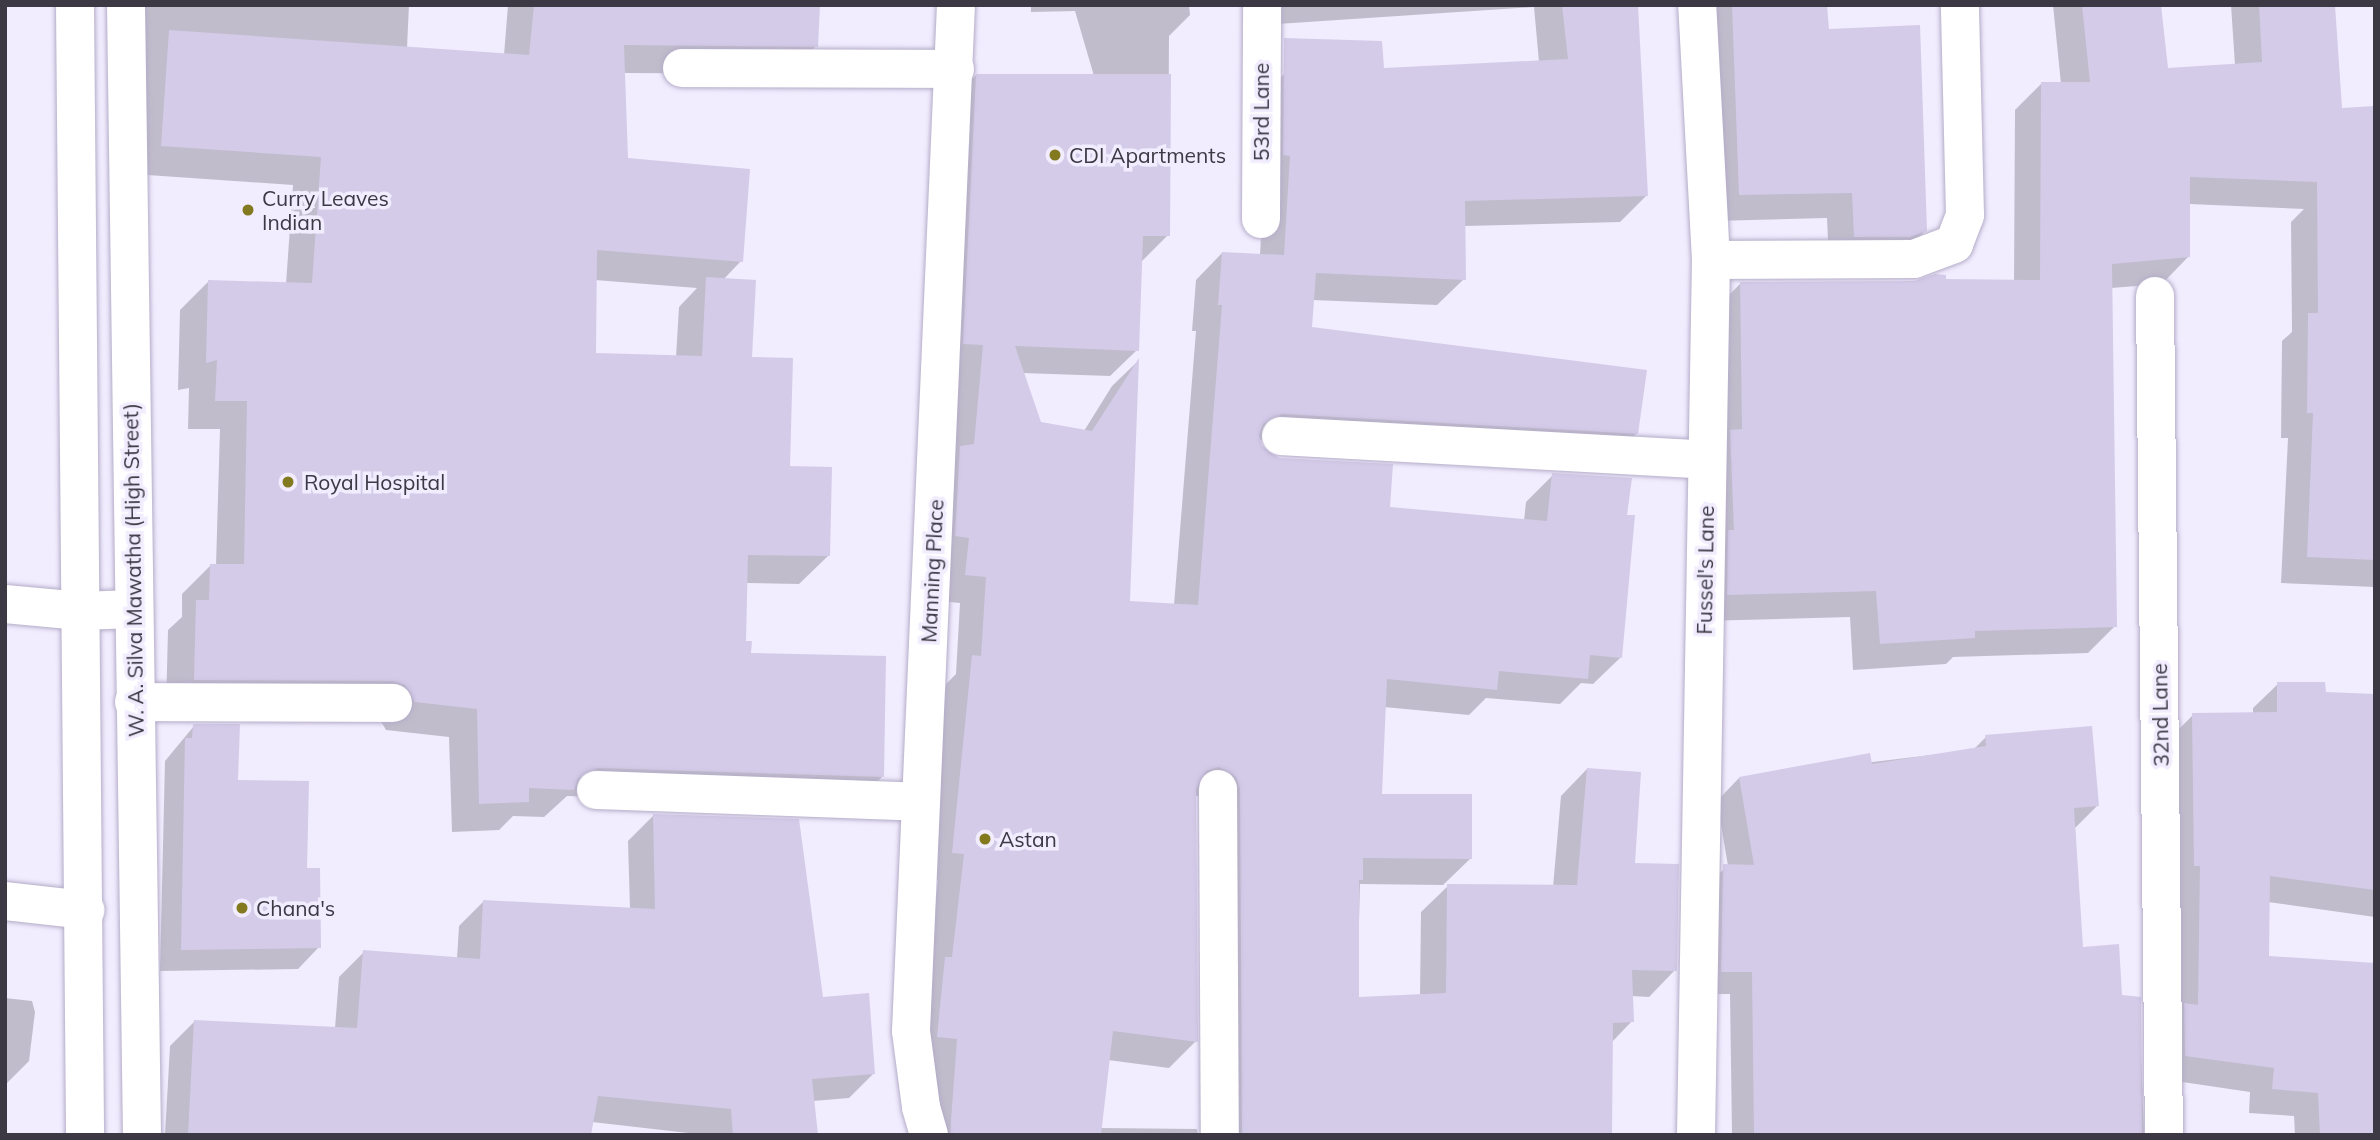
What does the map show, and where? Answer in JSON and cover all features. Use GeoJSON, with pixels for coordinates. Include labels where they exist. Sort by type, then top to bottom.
{"type":"FeatureCollection","features":[{"type":"Feature","properties":{"kind":"street"},"geometry":{"type":"LineString","coordinates":[[75,5],[85,1135]]}},
{"type":"Feature","properties":{"kind":"street","name":"W. A. Silva Mawatha (High Street)"},"geometry":{"type":"LineString","coordinates":[[126,5],[142,1135]]}},
{"type":"Feature","properties":{"kind":"street","name":"Manning Place"},"geometry":{"type":"LineString","coordinates":[[929,1135],[921,1107],[911,1031],[956,5]]}},
{"type":"Feature","properties":{"kind":"street","name":"53rd Lane"},"geometry":{"type":"LineString","coordinates":[[1261,219],[1262,5]]}},
{"type":"Feature","properties":{"kind":"street","name":"Fussel's Lane"},"geometry":{"type":"LineString","coordinates":[[1696,1135],[1711,260],[1697,5]]}},
{"type":"Feature","properties":{"kind":"street"},"geometry":{"type":"LineString","coordinates":[[1711,260],[1914,259],[1954,244],[1965,215],[1960,5]]}},
{"type":"Feature","properties":{"kind":"street"},"geometry":{"type":"LineString","coordinates":[[682,68],[955,69]]}},
{"type":"Feature","properties":{"kind":"street","name":"32nd Lane"},"geometry":{"type":"LineString","coordinates":[[2155,296],[2164,1135]]}},
{"type":"Feature","properties":{"kind":"street"},"geometry":{"type":"LineString","coordinates":[[1281,436],[1706,460]]}},
{"type":"Feature","properties":{"kind":"street"},"geometry":{"type":"LineString","coordinates":[[5,604],[81,611],[133,609]]}},
{"type":"Feature","properties":{"kind":"street"},"geometry":{"type":"LineString","coordinates":[[134,702],[393,703]]}},
{"type":"Feature","properties":{"kind":"street"},"geometry":{"type":"LineString","coordinates":[[1218,789],[1220,1135]]}},
{"type":"Feature","properties":{"kind":"street"},"geometry":{"type":"LineString","coordinates":[[596,790],[921,802]]}},
{"type":"Feature","properties":{"kind":"street"},"geometry":{"type":"LineString","coordinates":[[5,901],[85,910]]}},
{"type":"Feature","properties":{"kind":"building"},"geometry":{"type":"Polygon","coordinates":[[[534,5],[820,5],[818,47],[624,45],[628,158],[750,169],[743,262],[597,250],[596,353],[702,356],[706,277],[756,280],[752,357],[793,358],[790,466],[832,467],[830,556],[748,555],[746,641],[752,641],[751,653],[886,656],[884,777],[597,768],[578,778],[574,790],[529,788],[529,802],[479,804],[477,709],[415,702],[405,685],[393,681],[194,680],[196,600],[209,600],[210,564],[244,564],[247,401],[215,401],[217,360],[206,363],[208,280],[312,283],[321,157],[161,146],[169,30],[529,55],[534,5]]]}},
{"type":"Feature","properties":{"kind":"building"},"geometry":{"type":"Polygon","coordinates":[[[1562,5],[1638,5],[1648,196],[1465,201],[1466,280],[1316,273],[1312,327],[1647,370],[1638,434],[1282,414],[1263,424],[1259,435],[1262,446],[1279,458],[1393,464],[1390,507],[1547,521],[1552,473],[1632,478],[1627,515],[1635,515],[1622,658],[1590,655],[1588,679],[1499,671],[1497,690],[1387,679],[1382,794],[1472,794],[1472,859],[1363,858],[1363,880],[1359,880],[1359,997],[1446,993],[1447,884],[1577,885],[1587,768],[1641,772],[1635,863],[1679,864],[1677,971],[1632,970],[1634,1022],[1613,1023],[1612,1135],[1242,1135],[1240,789],[1236,777],[1219,767],[1206,771],[1196,789],[1198,1042],[1113,1031],[1101,1135],[950,1135],[957,1039],[937,1037],[945,957],[952,957],[964,854],[952,853],[972,655],[981,656],[986,577],[965,575],[969,538],[955,536],[960,446],[974,444],[983,345],[963,344],[976,74],[1171,74],[1170,236],[1143,236],[1139,351],[1015,346],[1041,422],[1092,431],[1139,358],[1130,601],[1198,605],[1222,305],[1218,305],[1222,252],[1284,255],[1290,156],[1283,155],[1284,38],[1382,41],[1384,68],[1568,59],[1562,5]]]}},
{"type":"Feature","properties":{"kind":"building"},"geometry":{"type":"Polygon","coordinates":[[[1732,5],[1827,5],[1829,29],[1920,25],[1927,231],[1910,237],[1854,237],[1852,193],[1739,195],[1732,5]]]}},
{"type":"Feature","properties":{"kind":"building"},"geometry":{"type":"Polygon","coordinates":[[[2082,5],[2161,5],[2168,68],[2262,62],[2259,5],[2335,5],[2342,108],[2375,106],[2375,560],[2307,557],[2313,413],[2307,413],[2308,313],[2318,313],[2317,182],[2190,177],[2190,257],[2112,264],[2117,627],[1975,631],[1975,638],[1880,644],[1876,591],[1727,595],[1728,530],[1734,530],[1730,430],[1742,429],[1740,282],[1914,281],[1935,274],[1946,275],[1946,279],[2040,280],[2041,82],[2090,82],[2082,5]]]}},
{"type":"Feature","properties":{"kind":"building"},"geometry":{"type":"Polygon","coordinates":[[[2277,682],[2325,682],[2326,692],[2375,694],[2375,890],[2270,876],[2269,956],[2375,963],[2375,1135],[2320,1135],[2318,1093],[2272,1089],[2274,1068],[2185,1056],[2184,1003],[2198,1005],[2200,866],[2194,866],[2192,713],[2277,712],[2277,682]]]}},
{"type":"Feature","properties":{"kind":"building"},"geometry":{"type":"Polygon","coordinates":[[[193,724],[240,724],[238,780],[309,781],[307,868],[320,868],[321,948],[181,950],[185,738],[192,738],[193,724]]]}},
{"type":"Feature","properties":{"kind":"building"},"geometry":{"type":"Polygon","coordinates":[[[2092,726],[2099,806],[2074,808],[2083,947],[2119,944],[2122,995],[2141,997],[2142,1135],[1754,1133],[1752,972],[1721,972],[1723,864],[1754,865],[1739,777],[1870,753],[1872,764],[1986,746],[1985,735],[2092,726]]]}},
{"type":"Feature","properties":{"kind":"building"},"geometry":{"type":"Polygon","coordinates":[[[653,814],[799,819],[823,997],[869,993],[875,1074],[812,1079],[818,1135],[733,1135],[731,1109],[598,1096],[591,1135],[188,1135],[194,1020],[357,1028],[363,950],[480,959],[483,900],[655,909],[653,814]]]}},
{"type":"Feature","properties":{"kind":"place","name":"CDI Apartments"},"geometry":{"type":"Point","coordinates":[1055,155]}},
{"type":"Feature","properties":{"kind":"place","name":"Curry Leaves Indian"},"geometry":{"type":"Point","coordinates":[248,210]}},
{"type":"Feature","properties":{"kind":"place","name":"Royal Hospital"},"geometry":{"type":"Point","coordinates":[288,482]}},
{"type":"Feature","properties":{"kind":"place","name":"Astan"},"geometry":{"type":"Point","coordinates":[985,839]}},
{"type":"Feature","properties":{"kind":"place","name":"Chana's"},"geometry":{"type":"Point","coordinates":[242,908]}}]}
